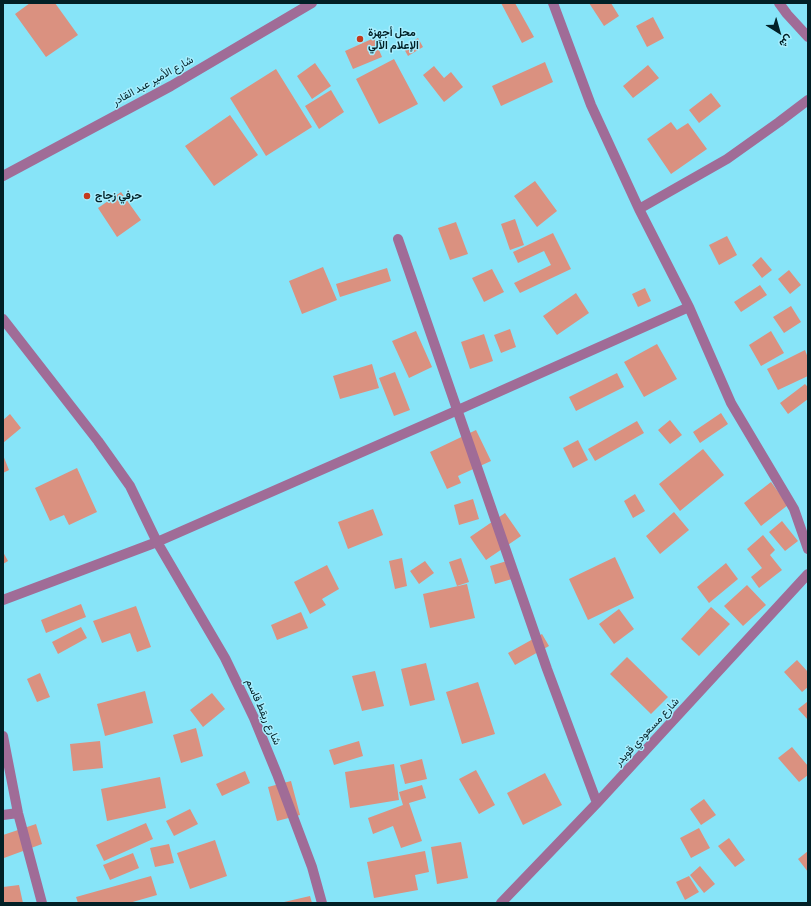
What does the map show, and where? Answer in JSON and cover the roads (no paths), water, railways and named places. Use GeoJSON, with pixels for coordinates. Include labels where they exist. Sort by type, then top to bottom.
{"type":"FeatureCollection","features":[{"type":"Feature","properties":{"kind":"street","name":"شارع الأمير عبد القادر"},"geometry":{"type":"LineString","coordinates":[[3,176],[171,86],[312,3]]}},
{"type":"Feature","properties":{"kind":"street"},"geometry":{"type":"LineString","coordinates":[[553,3],[591,105],[639,209],[689,307],[731,403],[794,509],[808,549]]}},
{"type":"Feature","properties":{"kind":"street"},"geometry":{"type":"LineString","coordinates":[[779,3],[808,37]]}},
{"type":"Feature","properties":{"kind":"street"},"geometry":{"type":"LineString","coordinates":[[639,209],[727,159],[808,100]]}},
{"type":"Feature","properties":{"kind":"street"},"geometry":{"type":"LineString","coordinates":[[398,239],[547,669],[597,803]]}},
{"type":"Feature","properties":{"kind":"street"},"geometry":{"type":"LineString","coordinates":[[3,600],[157,542],[689,307]]}},
{"type":"Feature","properties":{"kind":"street","name":"شارع ريقط قاسم"},"geometry":{"type":"LineString","coordinates":[[3,319],[98,441],[130,486],[157,542],[225,658],[254,718],[277,774],[309,860],[322,903]]}},
{"type":"Feature","properties":{"kind":"street","name":"شارع مسعودي قويدر"},"geometry":{"type":"LineString","coordinates":[[501,903],[597,803],[808,574]]}},
{"type":"Feature","properties":{"kind":"street"},"geometry":{"type":"LineString","coordinates":[[3,736],[18,813],[42,903]]}},
{"type":"Feature","properties":{"kind":"street"},"geometry":{"type":"LineString","coordinates":[[3,815],[18,813]]}},
{"type":"Feature","properties":{"kind":"place","name":"محل أجهزة الإعلام الآلي"},"geometry":{"type":"Point","coordinates":[360,39]}},
{"type":"Feature","properties":{"kind":"place","name":"حرفي زجاج"},"geometry":{"type":"Point","coordinates":[87,196]}}]}
